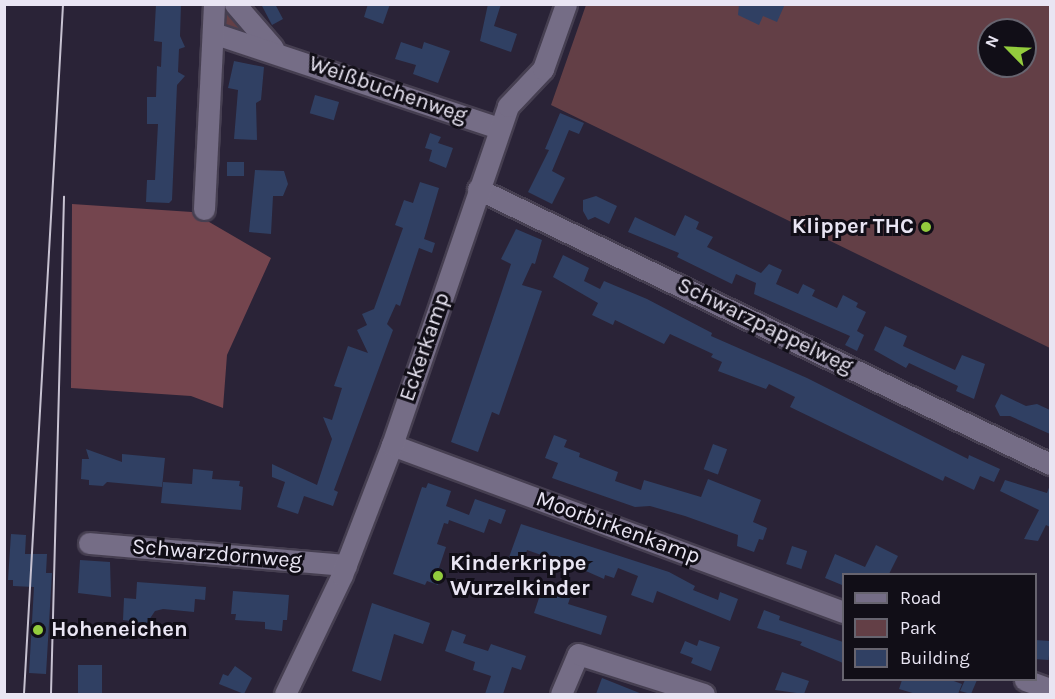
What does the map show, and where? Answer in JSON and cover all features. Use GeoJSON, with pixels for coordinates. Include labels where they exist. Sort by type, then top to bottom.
{"type":"FeatureCollection","features":[{"type":"Feature","properties":{"kind":"street"},"geometry":{"type":"LineString","coordinates":[[204,209],[214,4]]}},
{"type":"Feature","properties":{"kind":"street","name":"Weißbuchenweg"},"geometry":{"type":"LineString","coordinates":[[235,4],[254,30],[278,52]]}},
{"type":"Feature","properties":{"kind":"street","name":"Eckerkamp"},"geometry":{"type":"LineString","coordinates":[[285,694],[346,565],[392,445],[499,128],[508,106],[543,69],[566,4]]}},
{"type":"Feature","properties":{"kind":"street","name":"Weißbuchenweg"},"geometry":{"type":"LineString","coordinates":[[213,33],[278,52],[499,128]]}},
{"type":"Feature","properties":{"kind":"street","name":"Schwarzpappelweg"},"geometry":{"type":"LineString","coordinates":[[478,189],[1050,464]]}},
{"type":"Feature","properties":{"kind":"street","name":"Moorbirkenkamp"},"geometry":{"type":"LineString","coordinates":[[392,445],[842,612]]}},
{"type":"Feature","properties":{"kind":"street","name":"Schwarzdornweg"},"geometry":{"type":"LineString","coordinates":[[89,543],[346,565]]}},
{"type":"Feature","properties":{"kind":"street"},"geometry":{"type":"LineString","coordinates":[[561,694],[578,654],[704,694]]}},
{"type":"Feature","properties":{"kind":"street"},"geometry":{"type":"LineString","coordinates":[[1028,681],[1050,689]]}},
{"type":"Feature","properties":{"kind":"green space"},"geometry":{"type":"Polygon","coordinates":[[[221,5],[229,5],[249,34],[222,32],[221,5]]]}},
{"type":"Feature","properties":{"kind":"green space","name":"Klipper THC"},"geometry":{"type":"Polygon","coordinates":[[[586,5],[1050,5],[1050,348],[551,105],[586,5]]]}},
{"type":"Feature","properties":{"kind":"shaded area"},"geometry":{"type":"Polygon","coordinates":[[[72,204],[192,212],[271,258],[227,355],[223,408],[191,396],[71,388],[72,204]]]}},
{"type":"Feature","properties":{"kind":"building"},"geometry":{"type":"Polygon","coordinates":[[[156,4],[181,4],[180,36],[185,47],[179,49],[178,72],[185,76],[177,85],[172,200],[169,203],[146,202],[147,180],[155,180],[158,124],[147,124],[147,97],[156,97],[157,66],[161,67],[162,42],[154,41],[156,4]]]}},
{"type":"Feature","properties":{"kind":"building"},"geometry":{"type":"Polygon","coordinates":[[[261,4],[275,4],[283,19],[272,25],[261,4]]]}},
{"type":"Feature","properties":{"kind":"building"},"geometry":{"type":"Polygon","coordinates":[[[368,4],[390,4],[383,24],[364,17],[368,4]]]}},
{"type":"Feature","properties":{"kind":"building"},"geometry":{"type":"Polygon","coordinates":[[[488,4],[501,4],[494,26],[517,34],[511,52],[480,41],[488,4]]]}},
{"type":"Feature","properties":{"kind":"building"},"geometry":{"type":"Polygon","coordinates":[[[739,4],[785,4],[777,22],[763,16],[759,25],[738,15],[739,4]]]}},
{"type":"Feature","properties":{"kind":"building"},"geometry":{"type":"Polygon","coordinates":[[[401,42],[422,49],[424,42],[450,51],[438,83],[413,74],[416,65],[395,59],[401,42]]]}},
{"type":"Feature","properties":{"kind":"building"},"geometry":{"type":"Polygon","coordinates":[[[234,61],[264,67],[261,100],[256,103],[257,140],[234,139],[238,90],[228,88],[234,61]]]}},
{"type":"Feature","properties":{"kind":"building"},"geometry":{"type":"Polygon","coordinates":[[[315,95],[339,102],[334,120],[310,113],[315,95]]]}},
{"type":"Feature","properties":{"kind":"building"},"geometry":{"type":"Polygon","coordinates":[[[560,113],[584,123],[579,134],[569,130],[552,171],[565,178],[552,204],[528,192],[549,150],[545,149],[560,113]]]}},
{"type":"Feature","properties":{"kind":"building"},"geometry":{"type":"Polygon","coordinates":[[[430,133],[441,137],[438,143],[453,148],[446,168],[429,161],[432,150],[425,148],[430,133]]]}},
{"type":"Feature","properties":{"kind":"building"},"geometry":{"type":"Polygon","coordinates":[[[227,162],[244,162],[244,176],[227,176],[227,162]]]}},
{"type":"Feature","properties":{"kind":"building"},"geometry":{"type":"Polygon","coordinates":[[[255,170],[284,171],[288,184],[283,196],[273,196],[271,234],[249,232],[255,170]]]}},
{"type":"Feature","properties":{"kind":"building"},"geometry":{"type":"Polygon","coordinates":[[[420,182],[439,188],[424,239],[435,243],[432,253],[419,248],[400,306],[396,304],[387,324],[393,330],[334,490],[338,492],[333,506],[304,496],[298,514],[277,507],[285,482],[272,477],[272,464],[317,485],[332,439],[323,417],[332,420],[342,388],[334,386],[348,346],[368,353],[357,330],[367,325],[362,314],[374,309],[403,228],[395,225],[404,200],[413,203],[420,182]]]}},
{"type":"Feature","properties":{"kind":"building"},"geometry":{"type":"Polygon","coordinates":[[[596,196],[617,206],[609,224],[595,217],[588,220],[583,211],[583,200],[596,196]]]}},
{"type":"Feature","properties":{"kind":"building"},"geometry":{"type":"Polygon","coordinates":[[[685,215],[699,222],[696,229],[713,237],[707,247],[761,273],[769,264],[782,270],[776,284],[798,294],[803,284],[815,290],[812,296],[837,308],[843,295],[858,303],[856,307],[866,312],[857,331],[864,335],[857,351],[845,345],[850,336],[754,294],[756,283],[736,274],[732,284],[677,257],[679,253],[628,232],[635,217],[675,236],[685,215]]]}},
{"type":"Feature","properties":{"kind":"building"},"geometry":{"type":"Polygon","coordinates":[[[516,229],[542,240],[535,264],[532,263],[522,285],[542,291],[499,415],[492,412],[478,452],[451,442],[511,264],[501,259],[516,229]]]}},
{"type":"Feature","properties":{"kind":"building"},"geometry":{"type":"Polygon","coordinates":[[[563,255],[589,268],[584,281],[600,289],[604,281],[647,299],[712,333],[711,336],[807,378],[968,459],[969,455],[1000,469],[994,482],[980,476],[974,490],[945,476],[943,481],[790,407],[795,397],[769,384],[766,389],[718,371],[722,362],[711,357],[713,354],[670,334],[664,344],[615,320],[613,325],[592,315],[598,303],[553,277],[563,255]]]}},
{"type":"Feature","properties":{"kind":"building"},"geometry":{"type":"Polygon","coordinates":[[[885,326],[907,336],[903,346],[955,370],[962,355],[985,364],[974,399],[956,391],[958,386],[909,363],[906,368],[874,350],[885,326]]]}},
{"type":"Feature","properties":{"kind":"building"},"geometry":{"type":"Polygon","coordinates":[[[1001,394],[1026,406],[1037,404],[1050,410],[1050,434],[1010,416],[1000,416],[995,406],[1001,394]]]}},
{"type":"Feature","properties":{"kind":"building"},"geometry":{"type":"Polygon","coordinates":[[[554,435],[567,440],[564,447],[580,453],[579,457],[618,472],[615,481],[641,490],[644,480],[701,497],[708,479],[761,500],[753,522],[767,528],[763,540],[759,539],[754,552],[737,546],[738,535],[650,506],[635,507],[552,478],[558,463],[545,458],[554,435]]]}},
{"type":"Feature","properties":{"kind":"building"},"geometry":{"type":"Polygon","coordinates":[[[713,444],[727,449],[718,475],[704,469],[713,444]]]}},
{"type":"Feature","properties":{"kind":"building"},"geometry":{"type":"Polygon","coordinates":[[[86,449],[122,462],[122,454],[165,458],[162,487],[107,482],[103,486],[89,485],[89,480],[81,479],[82,459],[89,459],[86,449]]]}},
{"type":"Feature","properties":{"kind":"building"},"geometry":{"type":"Polygon","coordinates":[[[193,469],[213,471],[212,479],[240,481],[239,486],[243,487],[241,510],[161,503],[163,482],[192,484],[193,469]]]}},
{"type":"Feature","properties":{"kind":"building"},"geometry":{"type":"Polygon","coordinates":[[[1005,480],[1047,493],[1050,485],[1050,527],[1046,525],[1038,541],[1024,539],[1039,510],[1000,491],[1005,480]]]}},
{"type":"Feature","properties":{"kind":"building"},"geometry":{"type":"Polygon","coordinates":[[[428,483],[451,491],[446,506],[469,515],[475,499],[506,510],[501,524],[489,519],[484,533],[449,520],[448,524],[444,523],[437,544],[446,547],[439,568],[443,569],[438,585],[427,581],[425,585],[393,574],[422,487],[426,488],[428,483]]]}},
{"type":"Feature","properties":{"kind":"building"},"geometry":{"type":"Polygon","coordinates":[[[521,524],[669,572],[695,586],[693,590],[718,600],[720,592],[738,599],[730,621],[657,591],[653,603],[631,595],[638,576],[618,568],[614,578],[605,575],[604,579],[545,553],[544,556],[527,550],[522,565],[508,560],[521,524]]]}},
{"type":"Feature","properties":{"kind":"building"},"geometry":{"type":"Polygon","coordinates":[[[11,534],[26,535],[25,554],[47,554],[46,573],[52,573],[46,674],[29,673],[34,587],[13,586],[13,580],[8,580],[11,534]]]}},
{"type":"Feature","properties":{"kind":"building"},"geometry":{"type":"Polygon","coordinates":[[[876,545],[898,556],[890,573],[842,573],[842,585],[825,578],[835,554],[865,567],[876,545]]]}},
{"type":"Feature","properties":{"kind":"building"},"geometry":{"type":"Polygon","coordinates":[[[792,546],[807,551],[801,569],[786,564],[792,546]]]}},
{"type":"Feature","properties":{"kind":"building"},"geometry":{"type":"Polygon","coordinates":[[[80,560],[110,562],[111,597],[78,593],[80,560]]]}},
{"type":"Feature","properties":{"kind":"building"},"geometry":{"type":"Polygon","coordinates":[[[137,582],[206,587],[205,600],[195,599],[194,612],[163,609],[155,611],[147,623],[123,620],[124,598],[136,599],[137,582]]]}},
{"type":"Feature","properties":{"kind":"building"},"geometry":{"type":"Polygon","coordinates":[[[542,589],[570,598],[568,604],[607,616],[601,635],[534,613],[542,589]]]}},
{"type":"Feature","properties":{"kind":"building"},"geometry":{"type":"Polygon","coordinates":[[[233,591],[289,595],[287,620],[283,620],[282,631],[265,629],[265,622],[235,620],[236,614],[231,614],[233,591]]]}},
{"type":"Feature","properties":{"kind":"building"},"geometry":{"type":"Polygon","coordinates":[[[372,603],[430,623],[423,644],[394,634],[381,681],[352,671],[372,603]]]}},
{"type":"Feature","properties":{"kind":"building"},"geometry":{"type":"Polygon","coordinates":[[[764,610],[780,616],[779,620],[842,642],[842,663],[800,645],[802,642],[757,628],[764,610]]]}},
{"type":"Feature","properties":{"kind":"building"},"geometry":{"type":"Polygon","coordinates":[[[452,630],[466,635],[463,643],[488,651],[491,644],[526,656],[521,670],[512,667],[503,694],[485,694],[491,676],[473,670],[475,662],[445,651],[452,630]]]}},
{"type":"Feature","properties":{"kind":"building"},"geometry":{"type":"Polygon","coordinates":[[[699,640],[720,647],[711,671],[691,663],[693,658],[680,653],[685,641],[697,646],[699,640]]]}},
{"type":"Feature","properties":{"kind":"building"},"geometry":{"type":"Polygon","coordinates":[[[1037,640],[1050,641],[1049,660],[1037,659],[1037,640]]]}},
{"type":"Feature","properties":{"kind":"building"},"geometry":{"type":"Polygon","coordinates":[[[78,665],[102,665],[102,694],[78,694],[78,665]]]}},
{"type":"Feature","properties":{"kind":"building"},"geometry":{"type":"Polygon","coordinates":[[[235,666],[252,678],[244,694],[219,684],[223,674],[228,676],[235,666]]]}},
{"type":"Feature","properties":{"kind":"building"},"geometry":{"type":"Polygon","coordinates":[[[782,672],[809,681],[804,694],[775,690],[782,672]]]}},
{"type":"Feature","properties":{"kind":"building"},"geometry":{"type":"Polygon","coordinates":[[[602,678],[642,694],[596,694],[602,678]]]}},
{"type":"Feature","properties":{"kind":"building"},"geometry":{"type":"Polygon","coordinates":[[[902,681],[954,681],[962,684],[958,694],[916,694],[899,689],[902,681]]]}},
{"type":"Feature","properties":{"kind":"building"},"geometry":{"type":"Polygon","coordinates":[[[965,681],[977,681],[971,694],[960,691],[965,681]]]}},
{"type":"Feature","properties":{"kind":"tram line"},"geometry":{"type":"LineString","coordinates":[[24,694],[63,4]]}},
{"type":"Feature","properties":{"kind":"tram line"},"geometry":{"type":"LineString","coordinates":[[51,694],[64,197]]}},
{"type":"Feature","properties":{"kind":"place","name":"Klipper THC"},"geometry":{"type":"Point","coordinates":[926,227]}},
{"type":"Feature","properties":{"kind":"place","name":"Kinderkrippe Wurzelkinder"},"geometry":{"type":"Point","coordinates":[438,576]}},
{"type":"Feature","properties":{"kind":"place","name":"Hoheneichen"},"geometry":{"type":"Point","coordinates":[38,630]}}]}
